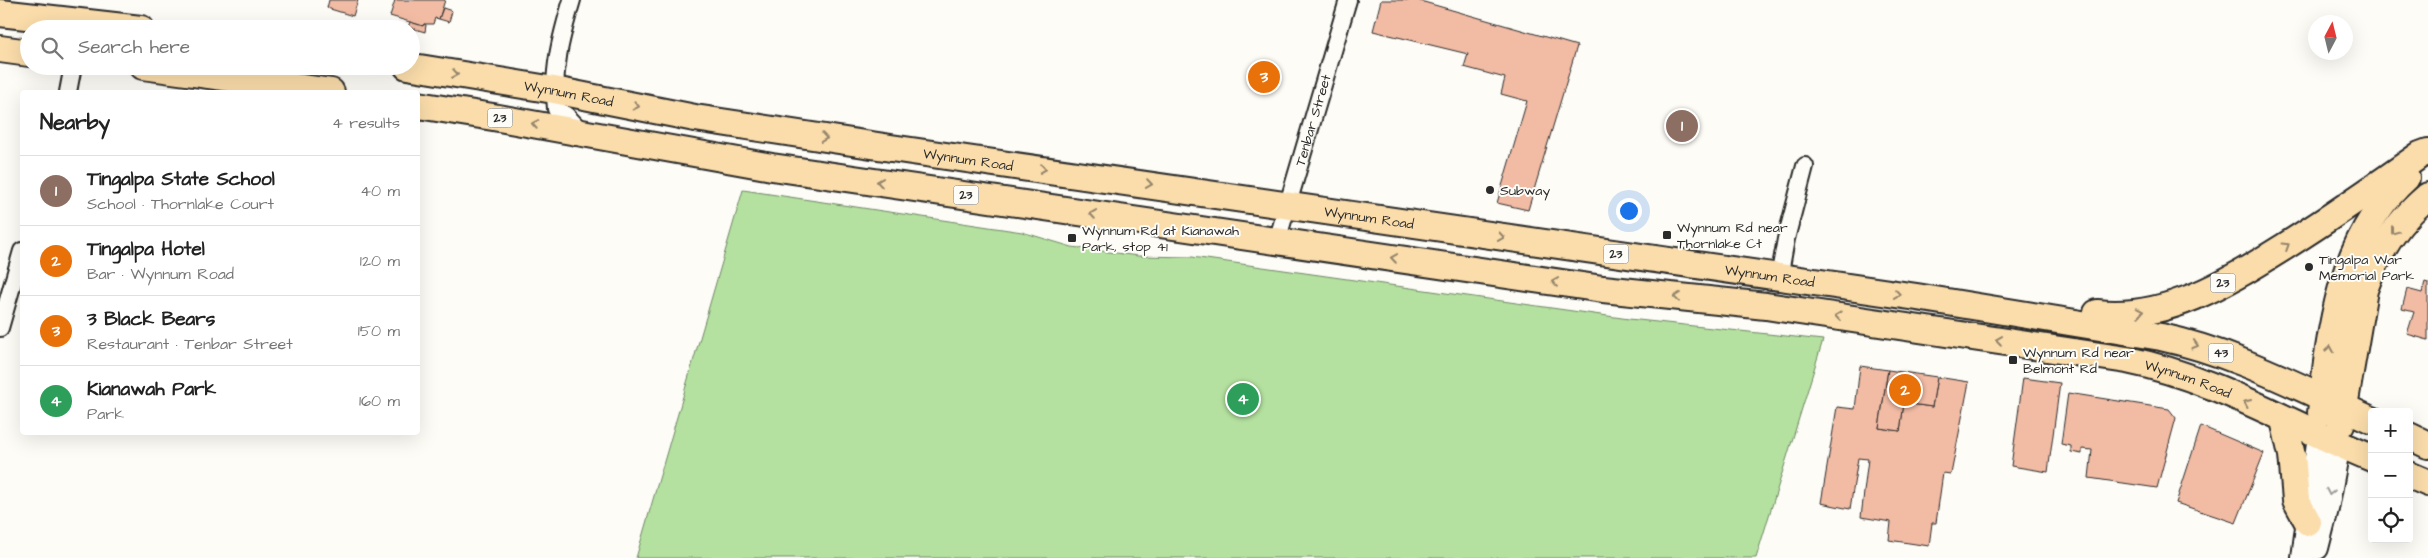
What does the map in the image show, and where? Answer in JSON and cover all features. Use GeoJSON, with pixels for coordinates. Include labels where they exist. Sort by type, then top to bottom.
{"type":"FeatureCollection","features":[{"type":"Feature","properties":{"kind":"main road"},"geometry":{"type":"LineString","coordinates":[[0,13],[62,20]]}},
{"type":"Feature","properties":{"kind":"main road"},"geometry":{"type":"LineString","coordinates":[[0,50],[20,52]]}},
{"type":"Feature","properties":{"kind":"main road","name":"Wynnum Road"},"geometry":{"type":"LineString","coordinates":[[420,68],[554,90],[695,118],[1986,308],[2188,342],[2241,361],[2333,402]]}},
{"type":"Feature","properties":{"kind":"main road"},"geometry":{"type":"LineString","coordinates":[[208,75],[317,90]]}},
{"type":"Feature","properties":{"kind":"main road","name":"Wynnum Road"},"geometry":{"type":"LineString","coordinates":[[420,105],[583,133],[704,157],[1603,289],[1793,310],[2126,360],[2186,377],[2368,456]]}},
{"type":"Feature","properties":{"kind":"main road"},"geometry":{"type":"LineString","coordinates":[[891,148],[914,170],[912,187]]}},
{"type":"Feature","properties":{"kind":"main road","name":"23"},"geometry":{"type":"LineString","coordinates":[[1986,308],[2046,308],[2115,315],[2144,312],[2191,298],[2214,288],[2269,257],[2339,213],[2420,155],[2428,152]]}},
{"type":"Feature","properties":{"kind":"main road"},"geometry":{"type":"LineString","coordinates":[[2312,558],[2321,538],[2333,402],[2337,306],[2352,256],[2374,216],[2390,194],[2428,160]]}},
{"type":"Feature","properties":{"kind":"main road"},"geometry":{"type":"LineString","coordinates":[[2333,402],[2370,273],[2396,228],[2411,210],[2428,196]]}},
{"type":"Feature","properties":{"kind":"main road","name":"43"},"geometry":{"type":"LineString","coordinates":[[2333,402],[2368,418]]}},
{"type":"Feature","properties":{"kind":"main road"},"geometry":{"type":"LineString","coordinates":[[2284,420],[2292,455],[2296,500],[2308,522]]}},
{"type":"Feature","properties":{"kind":"main road"},"geometry":{"type":"LineString","coordinates":[[2413,438],[2428,445]]}},
{"type":"Feature","properties":{"kind":"main road"},"geometry":{"type":"LineString","coordinates":[[2302,558],[2308,522],[2329,439]]}},
{"type":"Feature","properties":{"kind":"main road"},"geometry":{"type":"LineString","coordinates":[[2413,477],[2428,483]]}},
{"type":"Feature","properties":{"kind":"street"},"geometry":{"type":"LineString","coordinates":[[572,0],[556,57],[554,90],[556,109],[566,115],[583,133]]}},
{"type":"Feature","properties":{"kind":"street","name":"Tenbar Street"},"geometry":{"type":"LineString","coordinates":[[1277,241],[1348,0]]}},
{"type":"Feature","properties":{"kind":"street"},"geometry":{"type":"LineString","coordinates":[[68,90],[71,75]]}},
{"type":"Feature","properties":{"kind":"street"},"geometry":{"type":"LineString","coordinates":[[1779,278],[1786,239],[1805,166]]}},
{"type":"Feature","properties":{"kind":"street"},"geometry":{"type":"LineString","coordinates":[[0,328],[18,287],[20,269]]}},
{"type":"Feature","properties":{"kind":"green space"},"geometry":{"type":"Polygon","coordinates":[[[743,190],[1022,232],[1072,247],[1138,256],[1192,257],[1629,319],[1823,340],[1756,558],[636,558],[743,190]]]}},
{"type":"Feature","properties":{"kind":"building"},"geometry":{"type":"Polygon","coordinates":[[[329,0],[358,0],[353,16],[327,8],[329,0]]]}},
{"type":"Feature","properties":{"kind":"building"},"geometry":{"type":"Polygon","coordinates":[[[395,0],[445,0],[439,19],[435,18],[433,24],[424,24],[423,26],[420,25],[420,20],[403,20],[390,16],[395,0]]]}},
{"type":"Feature","properties":{"kind":"building"},"geometry":{"type":"Polygon","coordinates":[[[1381,0],[1417,0],[1577,46],[1528,210],[1497,203],[1527,101],[1501,94],[1505,78],[1464,67],[1468,54],[1373,31],[1381,0]]]}},
{"type":"Feature","properties":{"kind":"building"},"geometry":{"type":"Polygon","coordinates":[[[443,8],[452,11],[449,22],[439,19],[443,8]]]}},
{"type":"Feature","properties":{"kind":"building"},"geometry":{"type":"Polygon","coordinates":[[[420,25],[426,25],[425,32],[420,31],[420,25]]]}},
{"type":"Feature","properties":{"kind":"building"},"geometry":{"type":"Polygon","coordinates":[[[2425,282],[2428,283],[2428,340],[2407,334],[2414,312],[2402,309],[2407,289],[2422,293],[2425,282]]]}},
{"type":"Feature","properties":{"kind":"building"},"geometry":{"type":"Polygon","coordinates":[[[1860,366],[1888,370],[1879,428],[1900,431],[1904,403],[1932,407],[1937,377],[1969,382],[1951,474],[1943,473],[1936,523],[1932,523],[1929,546],[1889,540],[1891,522],[1861,517],[1868,459],[1858,458],[1850,509],[1821,503],[1837,407],[1855,409],[1860,366]]]}},
{"type":"Feature","properties":{"kind":"building"},"geometry":{"type":"Polygon","coordinates":[[[1888,370],[1937,377],[1932,407],[1904,403],[1900,431],[1879,428],[1888,370]]]}},
{"type":"Feature","properties":{"kind":"building"},"geometry":{"type":"Polygon","coordinates":[[[2023,378],[2060,383],[2048,472],[2011,466],[2023,378]]]}},
{"type":"Feature","properties":{"kind":"building"},"geometry":{"type":"Polygon","coordinates":[[[2068,393],[2169,409],[2176,418],[2157,488],[2089,478],[2092,450],[2082,449],[2082,454],[2071,452],[2071,446],[2061,444],[2068,393]]]}},
{"type":"Feature","properties":{"kind":"building"},"geometry":{"type":"Polygon","coordinates":[[[2201,426],[2264,453],[2236,523],[2176,503],[2201,426]]]}},
{"type":"Feature","properties":{"kind":"place","name":"3 Black Bears"},"geometry":{"type":"Point","coordinates":[1264,77]}},
{"type":"Feature","properties":{"kind":"place","name":"Tingalpa State School"},"geometry":{"type":"Point","coordinates":[1682,126]}},
{"type":"Feature","properties":{"kind":"place","name":"Subway"},"geometry":{"type":"Point","coordinates":[1490,190]}},
{"type":"Feature","properties":{"kind":"place","name":"Wynnum Rd near Thornlake Ct"},"geometry":{"type":"Point","coordinates":[1667,235]}},
{"type":"Feature","properties":{"kind":"place","name":"Wynnum Rd at Kianawah Park, stop 41"},"geometry":{"type":"Point","coordinates":[1072,238]}},
{"type":"Feature","properties":{"kind":"place","name":"Tingalpa War Memorial Park"},"geometry":{"type":"Point","coordinates":[2309,267]}},
{"type":"Feature","properties":{"kind":"place","name":"Wynnum Rd near Belmont Rd"},"geometry":{"type":"Point","coordinates":[2013,360]}},
{"type":"Feature","properties":{"kind":"place","name":"Tingalpa Hotel"},"geometry":{"type":"Point","coordinates":[1905,390]}},
{"type":"Feature","properties":{"kind":"place","name":"Kianawah Park"},"geometry":{"type":"Point","coordinates":[1243,399]}}]}
